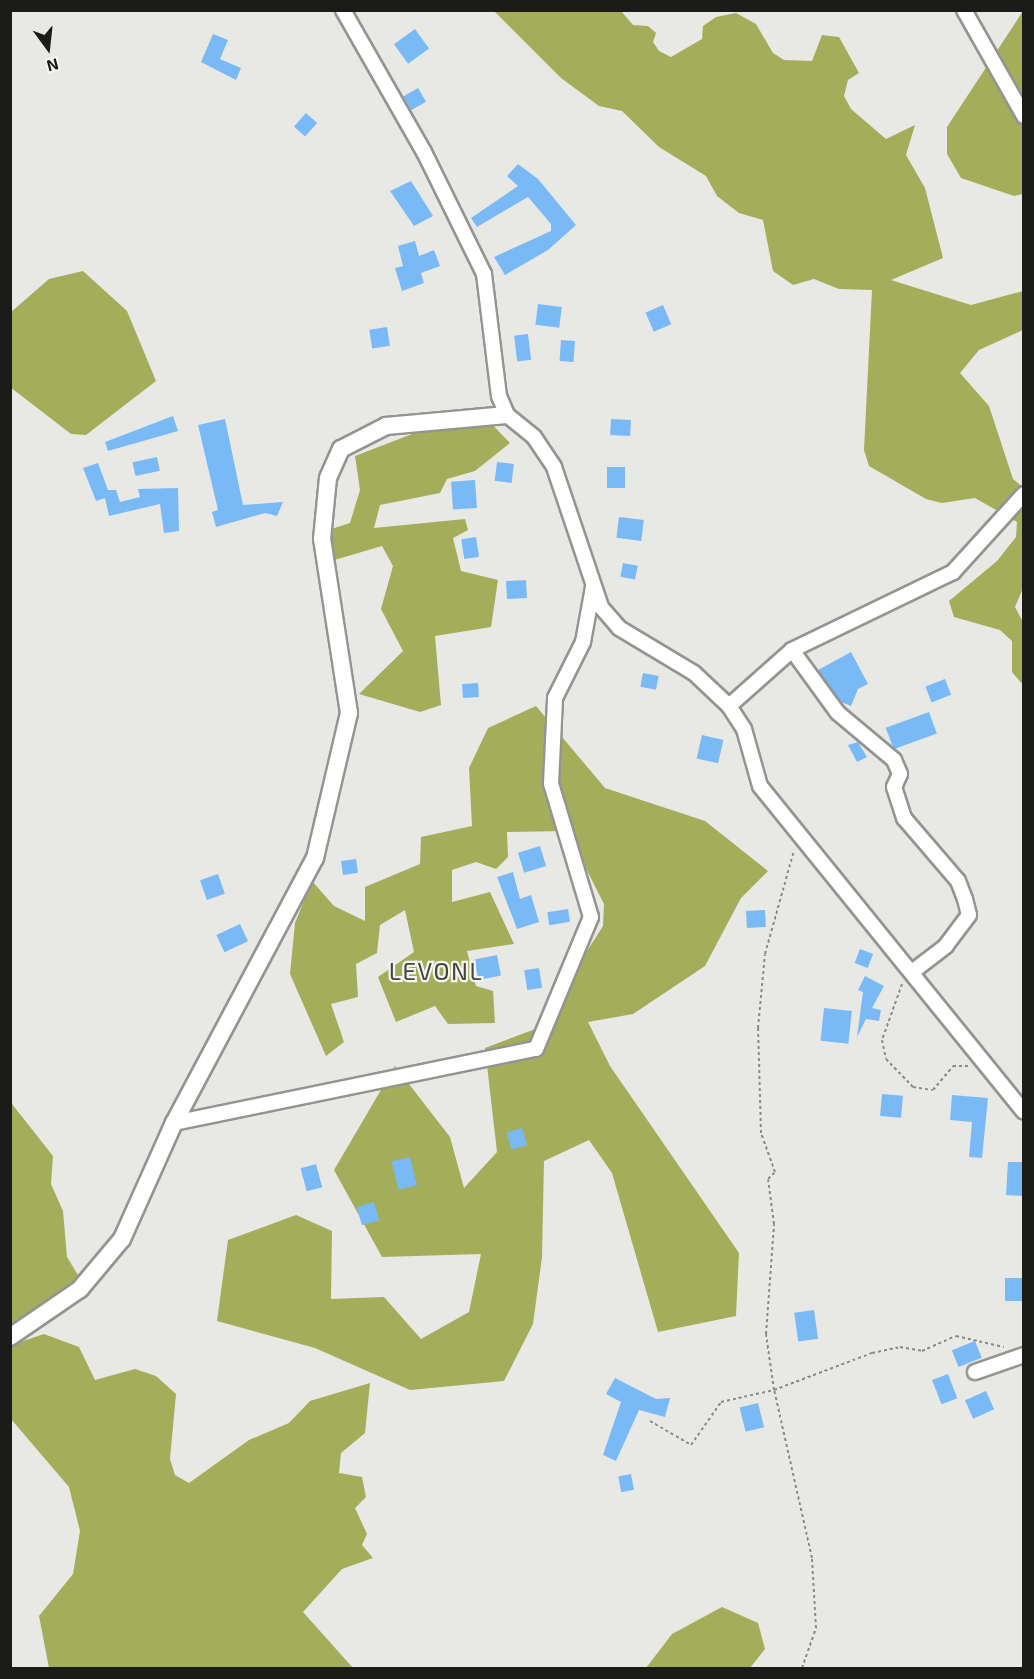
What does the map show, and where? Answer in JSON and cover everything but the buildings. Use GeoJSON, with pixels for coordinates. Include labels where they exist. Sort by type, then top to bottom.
{"type":"FeatureCollection","features":[{"type":"Feature","properties":{"kind":"street"},"geometry":{"type":"LineString","coordinates":[[343,10],[423,152],[484,274],[492,303],[496,382],[507,416],[534,437],[555,467],[601,607],[619,628],[694,673],[729,706],[744,729],[760,786],[799,839],[912,972],[1023,1112]]}},
{"type":"Feature","properties":{"kind":"street"},"geometry":{"type":"LineString","coordinates":[[964,10],[1023,116]]}},
{"type":"Feature","properties":{"kind":"street"},"geometry":{"type":"LineString","coordinates":[[10,1337],[80,1289],[107,1262],[139,1207],[174,1123],[315,858],[349,713],[322,539],[328,478],[340,449],[386,426],[507,416]]}},
{"type":"Feature","properties":{"kind":"street"},"geometry":{"type":"LineString","coordinates":[[729,706],[792,650],[953,572],[1023,494]]}},
{"type":"Feature","properties":{"kind":"street"},"geometry":{"type":"LineString","coordinates":[[174,1123],[536,1049],[591,917],[551,784],[555,698],[583,642],[593,584]]}},
{"type":"Feature","properties":{"kind":"street"},"geometry":{"type":"LineString","coordinates":[[792,650],[838,713],[894,760],[900,774],[894,787],[904,818],[958,881],[965,899],[969,915],[946,946],[912,972]]}},
{"type":"Feature","properties":{"kind":"street"},"geometry":{"type":"LineString","coordinates":[[975,1372],[1018,1352]]}},
{"type":"Feature","properties":{"kind":"path"},"geometry":{"type":"LineString","coordinates":[[799,839],[781,884],[765,954],[758,1028],[761,1133],[775,1172],[768,1179],[774,1224],[766,1334],[774,1390],[812,1558],[816,1628],[802,1668]]}},
{"type":"Feature","properties":{"kind":"path"},"geometry":{"type":"LineString","coordinates":[[912,972],[893,1002],[882,1040],[886,1059],[913,1087],[933,1090],[953,1066],[984,1065]]}},
{"type":"Feature","properties":{"kind":"path"},"geometry":{"type":"LineString","coordinates":[[650,1421],[691,1445],[721,1402],[774,1390],[872,1353],[900,1347],[922,1351],[956,1336],[1018,1352]]}},
{"type":"Feature","properties":{"kind":"green space"},"geometry":{"type":"Polygon","coordinates":[[[494,11],[621,11],[633,25],[648,26],[656,33],[653,42],[659,51],[671,57],[702,39],[703,26],[716,17],[736,13],[756,24],[773,53],[784,60],[812,61],[822,35],[839,37],[859,73],[848,80],[844,96],[851,109],[886,139],[915,125],[906,155],[925,188],[943,258],[891,280],[971,305],[1023,291],[1023,330],[979,350],[960,373],[989,406],[1013,479],[1023,487],[1023,588],[1015,607],[1023,622],[1023,685],[1012,672],[1012,641],[1000,630],[954,617],[949,601],[997,561],[1016,537],[1017,522],[975,498],[942,503],[926,499],[869,466],[864,450],[872,290],[839,289],[814,279],[793,285],[773,271],[763,220],[739,213],[717,196],[706,176],[659,147],[622,111],[599,106],[561,78],[494,11]]]}},
{"type":"Feature","properties":{"kind":"green space"},"geometry":{"type":"Polygon","coordinates":[[[1023,11],[1023,194],[1014,196],[961,178],[947,154],[947,127],[1023,11]]]}},
{"type":"Feature","properties":{"kind":"green space"},"geometry":{"type":"Polygon","coordinates":[[[83,271],[127,311],[156,381],[86,435],[71,434],[10,387],[11,312],[49,279],[83,271]]]}},
{"type":"Feature","properties":{"kind":"green space"},"geometry":{"type":"Polygon","coordinates":[[[477,409],[510,443],[475,471],[447,479],[440,493],[380,505],[374,528],[465,519],[468,530],[453,538],[461,571],[498,580],[491,627],[435,636],[441,705],[420,712],[359,694],[403,651],[381,609],[393,566],[382,546],[331,561],[325,531],[350,523],[360,490],[355,456],[477,409]]]}},
{"type":"Feature","properties":{"kind":"green space"},"geometry":{"type":"Polygon","coordinates":[[[536,706],[605,788],[705,821],[768,871],[741,898],[705,966],[633,1014],[588,1022],[610,1066],[739,1253],[736,1316],[658,1332],[612,1173],[589,1140],[544,1161],[542,1257],[533,1324],[504,1381],[410,1390],[315,1348],[217,1321],[228,1240],[296,1215],[332,1231],[331,1299],[384,1297],[421,1339],[469,1312],[481,1254],[382,1257],[334,1170],[395,1066],[450,1137],[464,1188],[497,1152],[485,1048],[538,1028],[603,926],[604,904],[567,831],[507,832],[508,857],[496,869],[476,862],[452,870],[452,902],[490,892],[514,944],[467,951],[476,986],[493,991],[495,1023],[448,1024],[435,1006],[396,1022],[378,977],[414,952],[405,910],[380,925],[377,953],[356,964],[358,997],[331,1004],[344,1042],[326,1056],[290,974],[295,923],[312,881],[334,906],[365,921],[365,887],[420,864],[421,837],[472,826],[469,768],[488,728],[536,706]]]}},
{"type":"Feature","properties":{"kind":"green space"},"geometry":{"type":"Polygon","coordinates":[[[10,1071],[12,1104],[53,1156],[51,1184],[63,1211],[67,1257],[84,1285],[10,1331],[10,1071]]]}},
{"type":"Feature","properties":{"kind":"green space"},"geometry":{"type":"Polygon","coordinates":[[[44,1334],[79,1347],[95,1380],[135,1369],[156,1376],[176,1394],[170,1459],[175,1475],[189,1483],[249,1440],[289,1423],[310,1401],[370,1383],[365,1433],[341,1453],[339,1473],[362,1477],[366,1497],[355,1508],[367,1534],[362,1545],[373,1558],[342,1569],[303,1612],[353,1668],[49,1668],[39,1616],[73,1574],[80,1531],[69,1487],[11,1419],[11,1345],[44,1334]]]}},
{"type":"Feature","properties":{"kind":"green space"},"geometry":{"type":"Polygon","coordinates":[[[722,1607],[758,1623],[765,1649],[750,1668],[646,1668],[672,1634],[722,1607]]]}},
{"type":"Feature","properties":{"kind":"district","name":"LEVONL"},"geometry":{"type":"Point","coordinates":[436,971]}}]}
